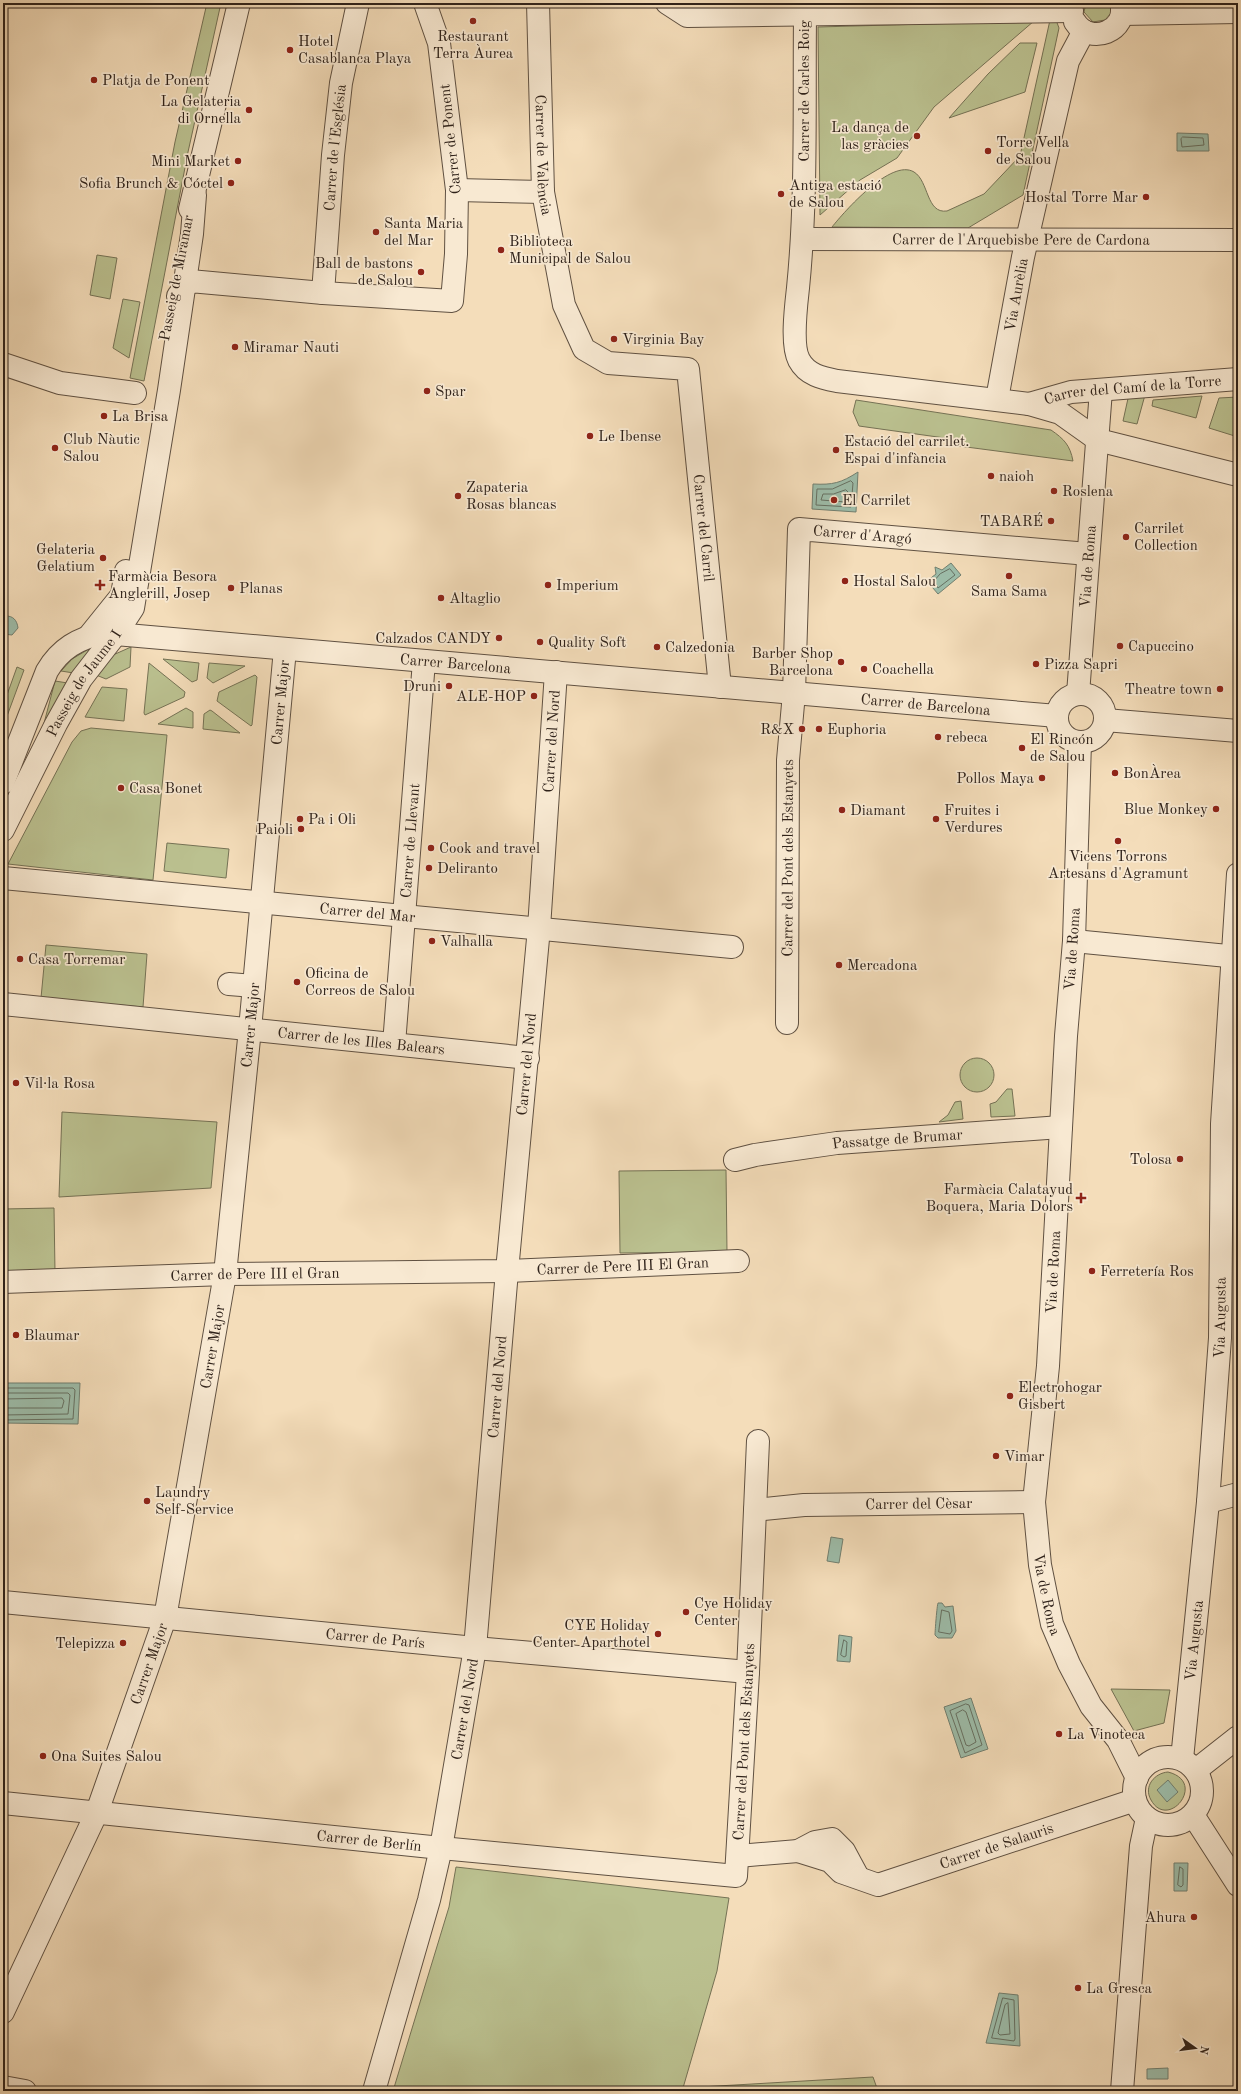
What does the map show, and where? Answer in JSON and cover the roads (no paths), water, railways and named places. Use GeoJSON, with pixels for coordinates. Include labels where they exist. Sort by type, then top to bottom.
{"type":"FeatureCollection","features":[{"type":"Feature","properties":{"kind":"street","name":"Passeig de Miramar"},"geometry":{"type":"LineString","coordinates":[[89,636],[122,595],[132,526],[181,238],[195,195],[239,3]]}},
{"type":"Feature","properties":{"kind":"street","name":"Carrer de l'Església"},"geometry":{"type":"LineString","coordinates":[[323,293],[341,83],[358,3]]}},
{"type":"Feature","properties":{"kind":"street","name":"Carrer de Ponent"},"geometry":{"type":"LineString","coordinates":[[323,293],[452,301],[456,254],[457,190],[438,43],[425,3]]}},
{"type":"Feature","properties":{"kind":"street","name":"Carrer de València"},"geometry":{"type":"LineString","coordinates":[[538,3],[543,192],[564,305],[584,349],[608,363],[688,369]]}},
{"type":"Feature","properties":{"kind":"street"},"geometry":{"type":"LineString","coordinates":[[667,3],[687,16],[803,9],[1073,7],[1076,23],[1084,31],[1092,34],[1107,32],[1114,28],[1122,9],[1238,12]]}},
{"type":"Feature","properties":{"kind":"street","name":"Carrer de Carles Roig"},"geometry":{"type":"LineString","coordinates":[[803,9],[803,240],[797,299],[796,348],[799,359],[804,368],[813,374],[837,381],[997,399]]}},
{"type":"Feature","properties":{"kind":"street","name":"Via Aurèlia"},"geometry":{"type":"LineString","coordinates":[[997,399],[1027,239],[1068,61],[1084,31]]}},
{"type":"Feature","properties":{"kind":"street"},"geometry":{"type":"LineString","coordinates":[[457,190],[543,192]]}},
{"type":"Feature","properties":{"kind":"street","name":"Passeig de Miramar"},"geometry":{"type":"LineString","coordinates":[[116,634],[133,608],[187,284],[195,195]]}},
{"type":"Feature","properties":{"kind":"street","name":"Carrer de l'Arquebisbe Pere de Cardona"},"geometry":{"type":"LineString","coordinates":[[803,240],[1238,240]]}},
{"type":"Feature","properties":{"kind":"street","name":"Passeig de Miramar"},"geometry":{"type":"LineString","coordinates":[[160,361],[169,352],[178,293],[187,284]]}},
{"type":"Feature","properties":{"kind":"street"},"geometry":{"type":"LineString","coordinates":[[187,284],[323,293]]}},
{"type":"Feature","properties":{"kind":"street"},"geometry":{"type":"LineString","coordinates":[[3,364],[60,383],[135,393]]}},
{"type":"Feature","properties":{"kind":"street","name":"Carrer del Carril"},"geometry":{"type":"LineString","coordinates":[[688,369],[720,687]]}},
{"type":"Feature","properties":{"kind":"street","name":"Carrer del Camí de la Torre"},"geometry":{"type":"LineString","coordinates":[[1029,404],[1071,392],[1238,379]]}},
{"type":"Feature","properties":{"kind":"street","name":"Via de Roma"},"geometry":{"type":"LineString","coordinates":[[1078,694],[1101,390]]}},
{"type":"Feature","properties":{"kind":"street"},"geometry":{"type":"LineString","coordinates":[[997,399],[1029,404],[1060,413],[1098,440],[1238,476]]}},
{"type":"Feature","properties":{"kind":"street","name":"Passeig de Miramar"},"geometry":{"type":"LineString","coordinates":[[132,526],[142,513],[153,442],[163,427]]}},
{"type":"Feature","properties":{"kind":"street","name":"Passeig de Miramar"},"geometry":{"type":"LineString","coordinates":[[132,526],[136,533],[132,565],[137,585]]}},
{"type":"Feature","properties":{"kind":"street","name":"Carrer d'Aragó"},"geometry":{"type":"LineString","coordinates":[[794,693],[799,529],[1088,554]]}},
{"type":"Feature","properties":{"kind":"street","name":"Passeig de Jaume I"},"geometry":{"type":"LineString","coordinates":[[3,783],[47,671],[59,654],[71,644],[89,636],[104,633],[116,634]]}},
{"type":"Feature","properties":{"kind":"street","name":"Carrer Barcelona"},"geometry":{"type":"LineString","coordinates":[[116,634],[794,693]]}},
{"type":"Feature","properties":{"kind":"street","name":"Passeig de Jaume I"},"geometry":{"type":"LineString","coordinates":[[3,830],[56,724],[81,679],[116,634]]}},
{"type":"Feature","properties":{"kind":"street"},"geometry":{"type":"LineString","coordinates":[[3,840],[104,658],[124,644],[163,638]]}},
{"type":"Feature","properties":{"kind":"street","name":"Carrer Major"},"geometry":{"type":"LineString","coordinates":[[3,2012],[97,1812],[165,1618],[225,1274],[250,1030],[285,649]]}},
{"type":"Feature","properties":{"kind":"street","name":"Carrer de Llevant"},"geometry":{"type":"LineString","coordinates":[[394,1044],[424,661]]}},
{"type":"Feature","properties":{"kind":"street","name":"Carrer del Nord"},"geometry":{"type":"LineString","coordinates":[[374,2091],[429,1900],[441,1848],[476,1648],[507,1271],[539,928],[556,672]]}},
{"type":"Feature","properties":{"kind":"street","name":"Carrer de Barcelona"},"geometry":{"type":"LineString","coordinates":[[794,693],[1057,716]]}},
{"type":"Feature","properties":{"kind":"street","name":"Carrer del Pont dels Estanyets"},"geometry":{"type":"LineString","coordinates":[[787,1023],[788,760],[794,693]]}},
{"type":"Feature","properties":{"kind":"street","name":"Passeig de Jaume I"},"geometry":{"type":"LineString","coordinates":[[3,810],[16,781],[32,738],[38,694]]}},
{"type":"Feature","properties":{"kind":"street"},"geometry":{"type":"LineString","coordinates":[[1078,694],[1092,696],[1098,700],[1105,712],[1105,720],[1100,734],[1094,738],[1080,742],[1073,741],[1060,731],[1057,716],[1061,704],[1072,696],[1078,694]]}},
{"type":"Feature","properties":{"kind":"street"},"geometry":{"type":"LineString","coordinates":[[1105,720],[1238,731]]}},
{"type":"Feature","properties":{"kind":"street","name":"Via de Roma"},"geometry":{"type":"LineString","coordinates":[[1080,742],[1074,941],[1066,1036],[1048,1366],[1034,1502],[1040,1565],[1052,1624],[1069,1664],[1091,1706],[1118,1740],[1137,1778]]}},
{"type":"Feature","properties":{"kind":"street","name":"Via Augusta"},"geometry":{"type":"LineString","coordinates":[[1189,1764],[1220,1338],[1222,1124],[1235,956],[1238,874]]}},
{"type":"Feature","properties":{"kind":"street","name":"Carrer del Mar"},"geometry":{"type":"LineString","coordinates":[[3,878],[732,947]]}},
{"type":"Feature","properties":{"kind":"street"},"geometry":{"type":"LineString","coordinates":[[1074,941],[1235,956]]}},
{"type":"Feature","properties":{"kind":"street"},"geometry":{"type":"LineString","coordinates":[[229,984],[254,986]]}},
{"type":"Feature","properties":{"kind":"street","name":"Carrer de les Illes Balears"},"geometry":{"type":"LineString","coordinates":[[3,1004],[528,1058]]}},
{"type":"Feature","properties":{"kind":"street","name":"Passatge de Brumar"},"geometry":{"type":"LineString","coordinates":[[736,1160],[755,1155],[837,1143],[1061,1127]]}},
{"type":"Feature","properties":{"kind":"street","name":"Carrer de Pere III El Gran"},"geometry":{"type":"LineString","coordinates":[[507,1271],[738,1261]]}},
{"type":"Feature","properties":{"kind":"street","name":"Carrer de Pere III el Gran"},"geometry":{"type":"LineString","coordinates":[[3,1282],[225,1274],[507,1271]]}},
{"type":"Feature","properties":{"kind":"street"},"geometry":{"type":"LineString","coordinates":[[1220,1338],[1238,1326]]}},
{"type":"Feature","properties":{"kind":"street","name":"Carrer del Pont dels Estanyets"},"geometry":{"type":"LineString","coordinates":[[737,1866],[748,1672],[758,1441]]}},
{"type":"Feature","properties":{"kind":"street"},"geometry":{"type":"LineString","coordinates":[[1208,1502],[1238,1494]]}},
{"type":"Feature","properties":{"kind":"street","name":"Carrer del Cèsar"},"geometry":{"type":"LineString","coordinates":[[755,1510],[804,1505],[1034,1502]]}},
{"type":"Feature","properties":{"kind":"street","name":"Carrer de París"},"geometry":{"type":"LineString","coordinates":[[3,1602],[476,1648],[748,1672]]}},
{"type":"Feature","properties":{"kind":"street"},"geometry":{"type":"LineString","coordinates":[[1189,1764],[1238,1737]]}},
{"type":"Feature","properties":{"kind":"street"},"geometry":{"type":"LineString","coordinates":[[1164,1757],[1189,1764],[1200,1779],[1202,1798],[1193,1815],[1176,1825],[1160,1824],[1147,1818],[1139,1810],[1135,1800],[1134,1788],[1137,1778],[1144,1766],[1155,1759],[1164,1757]]}},
{"type":"Feature","properties":{"kind":"street","name":"Carrer de Salauris"},"geometry":{"type":"LineString","coordinates":[[737,1866],[798,1851],[830,1861],[841,1872],[878,1885],[1135,1800]]}},
{"type":"Feature","properties":{"kind":"street","name":"Carrer de Berlín"},"geometry":{"type":"LineString","coordinates":[[3,1803],[441,1848],[737,1866]]}},
{"type":"Feature","properties":{"kind":"street"},"geometry":{"type":"LineString","coordinates":[[1193,1815],[1238,1885]]}},
{"type":"Feature","properties":{"kind":"street"},"geometry":{"type":"LineString","coordinates":[[1122,2091],[1141,1846],[1147,1818]]}},
{"type":"Feature","properties":{"kind":"street"},"geometry":{"type":"LineString","coordinates":[[3,2087],[25,2091]]}},
{"type":"Feature","properties":{"kind":"water"},"geometry":{"type":"Polygon","coordinates":[[[1177,133],[1208,134],[1209,151],[1177,151],[1177,133]]]}},
{"type":"Feature","properties":{"kind":"water"},"geometry":{"type":"Polygon","coordinates":[[[858,472],[856,512],[812,509],[813,484],[837,482],[847,479],[858,472]]]}},
{"type":"Feature","properties":{"kind":"water"},"geometry":{"type":"Polygon","coordinates":[[[951,563],[961,575],[938,594],[927,581],[936,574],[935,567],[942,570],[951,563]]]}},
{"type":"Feature","properties":{"kind":"water"},"geometry":{"type":"Polygon","coordinates":[[[3,609],[6,616],[13,618],[17,623],[18,628],[12,635],[3,634],[3,609]]]}},
{"type":"Feature","properties":{"kind":"water"},"geometry":{"type":"Polygon","coordinates":[[[5,1383],[80,1383],[78,1424],[3,1423],[5,1383]]]}},
{"type":"Feature","properties":{"kind":"water"},"geometry":{"type":"Polygon","coordinates":[[[831,1537],[843,1539],[839,1563],[827,1561],[831,1537]]]}},
{"type":"Feature","properties":{"kind":"water"},"geometry":{"type":"Polygon","coordinates":[[[938,1603],[942,1603],[945,1607],[953,1606],[956,1631],[952,1638],[938,1638],[935,1635],[938,1603]]]}},
{"type":"Feature","properties":{"kind":"water"},"geometry":{"type":"Polygon","coordinates":[[[839,1635],[852,1637],[850,1662],[837,1661],[839,1635]]]}},
{"type":"Feature","properties":{"kind":"water"},"geometry":{"type":"Polygon","coordinates":[[[971,1698],[988,1749],[961,1758],[944,1707],[971,1698]]]}},
{"type":"Feature","properties":{"kind":"water"},"geometry":{"type":"Polygon","coordinates":[[[1168,1780],[1178,1792],[1167,1802],[1157,1790],[1168,1780]]]}},
{"type":"Feature","properties":{"kind":"water"},"geometry":{"type":"Polygon","coordinates":[[[1174,1863],[1188,1863],[1187,1891],[1174,1891],[1174,1863]]]}},
{"type":"Feature","properties":{"kind":"water"},"geometry":{"type":"Polygon","coordinates":[[[999,1993],[1018,1995],[1020,2046],[986,2043],[999,1993]]]}},
{"type":"Feature","properties":{"kind":"water"},"geometry":{"type":"Polygon","coordinates":[[[1168,2068],[1168,2079],[1147,2079],[1147,2069],[1168,2068]]]}},
{"type":"Feature","properties":{"kind":"place","name":"Restaurant Terra Àurea"},"geometry":{"type":"Point","coordinates":[473,21]}},
{"type":"Feature","properties":{"kind":"place","name":"Hotel Casablanca Playa"},"geometry":{"type":"Point","coordinates":[290,50]}},
{"type":"Feature","properties":{"kind":"place","name":"Platja de Ponent"},"geometry":{"type":"Point","coordinates":[94,80]}},
{"type":"Feature","properties":{"kind":"place","name":"La Gelateria di Ornella"},"geometry":{"type":"Point","coordinates":[249,110]}},
{"type":"Feature","properties":{"kind":"place","name":"La dança de las gràcies"},"geometry":{"type":"Point","coordinates":[917,136]}},
{"type":"Feature","properties":{"kind":"place","name":"Torre Vella de Salou"},"geometry":{"type":"Point","coordinates":[988,151]}},
{"type":"Feature","properties":{"kind":"place","name":"Mini Market"},"geometry":{"type":"Point","coordinates":[238,161]}},
{"type":"Feature","properties":{"kind":"place","name":"Sofia Brunch & Cóctel"},"geometry":{"type":"Point","coordinates":[231,183]}},
{"type":"Feature","properties":{"kind":"place","name":"Antiga estació de Salou"},"geometry":{"type":"Point","coordinates":[781,194]}},
{"type":"Feature","properties":{"kind":"place","name":"Hostal Torre Mar"},"geometry":{"type":"Point","coordinates":[1146,197]}},
{"type":"Feature","properties":{"kind":"place","name":"Santa Maria del Mar"},"geometry":{"type":"Point","coordinates":[376,232]}},
{"type":"Feature","properties":{"kind":"place","name":"Biblioteca Municipal de Salou"},"geometry":{"type":"Point","coordinates":[501,250]}},
{"type":"Feature","properties":{"kind":"place","name":"Ball de bastons de Salou"},"geometry":{"type":"Point","coordinates":[421,272]}},
{"type":"Feature","properties":{"kind":"place","name":"Virginia Bay"},"geometry":{"type":"Point","coordinates":[614,339]}},
{"type":"Feature","properties":{"kind":"place","name":"Miramar Nauti"},"geometry":{"type":"Point","coordinates":[235,347]}},
{"type":"Feature","properties":{"kind":"place","name":"Spar"},"geometry":{"type":"Point","coordinates":[427,391]}},
{"type":"Feature","properties":{"kind":"place","name":"La Brisa"},"geometry":{"type":"Point","coordinates":[104,416]}},
{"type":"Feature","properties":{"kind":"place","name":"Le Ibense"},"geometry":{"type":"Point","coordinates":[590,436]}},
{"type":"Feature","properties":{"kind":"place","name":"Club Nàutic Salou"},"geometry":{"type":"Point","coordinates":[55,448]}},
{"type":"Feature","properties":{"kind":"place","name":"Estació del carrilet. Espai d'infància"},"geometry":{"type":"Point","coordinates":[836,450]}},
{"type":"Feature","properties":{"kind":"place","name":"naioh"},"geometry":{"type":"Point","coordinates":[991,476]}},
{"type":"Feature","properties":{"kind":"place","name":"Roslena"},"geometry":{"type":"Point","coordinates":[1054,491]}},
{"type":"Feature","properties":{"kind":"place","name":"Zapateria Rosas blancas"},"geometry":{"type":"Point","coordinates":[458,496]}},
{"type":"Feature","properties":{"kind":"place","name":"El Carrilet"},"geometry":{"type":"Point","coordinates":[834,500]}},
{"type":"Feature","properties":{"kind":"place","name":"TABARÉ"},"geometry":{"type":"Point","coordinates":[1051,521]}},
{"type":"Feature","properties":{"kind":"place","name":"Carrilet Collection"},"geometry":{"type":"Point","coordinates":[1126,537]}},
{"type":"Feature","properties":{"kind":"place","name":"Gelateria Gelatium"},"geometry":{"type":"Point","coordinates":[103,558]}},
{"type":"Feature","properties":{"kind":"place","name":"Sama Sama"},"geometry":{"type":"Point","coordinates":[1009,576]}},
{"type":"Feature","properties":{"kind":"place","name":"Hostal Salou"},"geometry":{"type":"Point","coordinates":[845,581]}},
{"type":"Feature","properties":{"kind":"place","name":"Farmàcia Besora Anglerill, Josep"},"geometry":{"type":"Point","coordinates":[100,585]}},
{"type":"Feature","properties":{"kind":"place","name":"Imperium"},"geometry":{"type":"Point","coordinates":[548,585]}},
{"type":"Feature","properties":{"kind":"place","name":"Planas"},"geometry":{"type":"Point","coordinates":[231,588]}},
{"type":"Feature","properties":{"kind":"place","name":"Altaglio"},"geometry":{"type":"Point","coordinates":[441,598]}},
{"type":"Feature","properties":{"kind":"place","name":"Calzados CANDY"},"geometry":{"type":"Point","coordinates":[499,638]}},
{"type":"Feature","properties":{"kind":"place","name":"Quality Soft"},"geometry":{"type":"Point","coordinates":[540,642]}},
{"type":"Feature","properties":{"kind":"place","name":"Capuccino"},"geometry":{"type":"Point","coordinates":[1120,646]}},
{"type":"Feature","properties":{"kind":"place","name":"Calzedonia"},"geometry":{"type":"Point","coordinates":[657,647]}},
{"type":"Feature","properties":{"kind":"place","name":"Barber Shop Barcelona"},"geometry":{"type":"Point","coordinates":[841,662]}},
{"type":"Feature","properties":{"kind":"place","name":"Pizza Sapri"},"geometry":{"type":"Point","coordinates":[1036,664]}},
{"type":"Feature","properties":{"kind":"place","name":"Coachella"},"geometry":{"type":"Point","coordinates":[864,669]}},
{"type":"Feature","properties":{"kind":"place","name":"Druni"},"geometry":{"type":"Point","coordinates":[449,686]}},
{"type":"Feature","properties":{"kind":"place","name":"Theatre town"},"geometry":{"type":"Point","coordinates":[1220,689]}},
{"type":"Feature","properties":{"kind":"place","name":"ALE-HOP"},"geometry":{"type":"Point","coordinates":[534,696]}},
{"type":"Feature","properties":{"kind":"place","name":"R&X"},"geometry":{"type":"Point","coordinates":[802,729]}},
{"type":"Feature","properties":{"kind":"place","name":"Euphoria"},"geometry":{"type":"Point","coordinates":[819,729]}},
{"type":"Feature","properties":{"kind":"place","name":"rebeca"},"geometry":{"type":"Point","coordinates":[938,737]}},
{"type":"Feature","properties":{"kind":"place","name":"El Rincón de Salou"},"geometry":{"type":"Point","coordinates":[1022,748]}},
{"type":"Feature","properties":{"kind":"place","name":"BonÀrea"},"geometry":{"type":"Point","coordinates":[1115,773]}},
{"type":"Feature","properties":{"kind":"place","name":"Pollos Maya"},"geometry":{"type":"Point","coordinates":[1042,778]}},
{"type":"Feature","properties":{"kind":"place","name":"Casa Bonet"},"geometry":{"type":"Point","coordinates":[121,788]}},
{"type":"Feature","properties":{"kind":"place","name":"Blue Monkey"},"geometry":{"type":"Point","coordinates":[1216,809]}},
{"type":"Feature","properties":{"kind":"place","name":"Diamant"},"geometry":{"type":"Point","coordinates":[842,810]}},
{"type":"Feature","properties":{"kind":"place","name":"Pa i Oli"},"geometry":{"type":"Point","coordinates":[300,819]}},
{"type":"Feature","properties":{"kind":"place","name":"Fruites i Verdures"},"geometry":{"type":"Point","coordinates":[936,819]}},
{"type":"Feature","properties":{"kind":"place","name":"Paioli"},"geometry":{"type":"Point","coordinates":[301,829]}},
{"type":"Feature","properties":{"kind":"place","name":"Vicens Torrons Artesans d'Agramunt"},"geometry":{"type":"Point","coordinates":[1118,841]}},
{"type":"Feature","properties":{"kind":"place","name":"Cook and travel"},"geometry":{"type":"Point","coordinates":[431,848]}},
{"type":"Feature","properties":{"kind":"place","name":"Deliranto"},"geometry":{"type":"Point","coordinates":[429,868]}},
{"type":"Feature","properties":{"kind":"place","name":"Valhalla"},"geometry":{"type":"Point","coordinates":[432,941]}},
{"type":"Feature","properties":{"kind":"place","name":"Casa Torremar"},"geometry":{"type":"Point","coordinates":[20,959]}},
{"type":"Feature","properties":{"kind":"place","name":"Mercadona"},"geometry":{"type":"Point","coordinates":[839,965]}},
{"type":"Feature","properties":{"kind":"place","name":"Oficina de Correos de Salou"},"geometry":{"type":"Point","coordinates":[297,982]}},
{"type":"Feature","properties":{"kind":"place","name":"Vil·la Rosa"},"geometry":{"type":"Point","coordinates":[16,1083]}},
{"type":"Feature","properties":{"kind":"place","name":"Tolosa"},"geometry":{"type":"Point","coordinates":[1180,1159]}},
{"type":"Feature","properties":{"kind":"place","name":"Farmàcia Calatayud Boquera, Maria Dolors"},"geometry":{"type":"Point","coordinates":[1081,1198]}},
{"type":"Feature","properties":{"kind":"place","name":"Ferretería Ros"},"geometry":{"type":"Point","coordinates":[1092,1271]}},
{"type":"Feature","properties":{"kind":"place","name":"Blaumar"},"geometry":{"type":"Point","coordinates":[16,1335]}},
{"type":"Feature","properties":{"kind":"place","name":"Electrohogar Gisbert"},"geometry":{"type":"Point","coordinates":[1010,1396]}},
{"type":"Feature","properties":{"kind":"place","name":"Vimar"},"geometry":{"type":"Point","coordinates":[996,1456]}},
{"type":"Feature","properties":{"kind":"place","name":"Laundry Self-Service"},"geometry":{"type":"Point","coordinates":[147,1501]}},
{"type":"Feature","properties":{"kind":"place","name":"Cye Holiday Center"},"geometry":{"type":"Point","coordinates":[686,1612]}},
{"type":"Feature","properties":{"kind":"place","name":"CYE Holiday Center Aparthotel"},"geometry":{"type":"Point","coordinates":[658,1634]}},
{"type":"Feature","properties":{"kind":"place","name":"Telepizza"},"geometry":{"type":"Point","coordinates":[123,1643]}},
{"type":"Feature","properties":{"kind":"place","name":"La Vinoteca"},"geometry":{"type":"Point","coordinates":[1059,1734]}},
{"type":"Feature","properties":{"kind":"place","name":"Ona Suites Salou"},"geometry":{"type":"Point","coordinates":[43,1756]}},
{"type":"Feature","properties":{"kind":"place","name":"Ahura"},"geometry":{"type":"Point","coordinates":[1194,1917]}},
{"type":"Feature","properties":{"kind":"place","name":"La Gresca"},"geometry":{"type":"Point","coordinates":[1078,1988]}}]}
